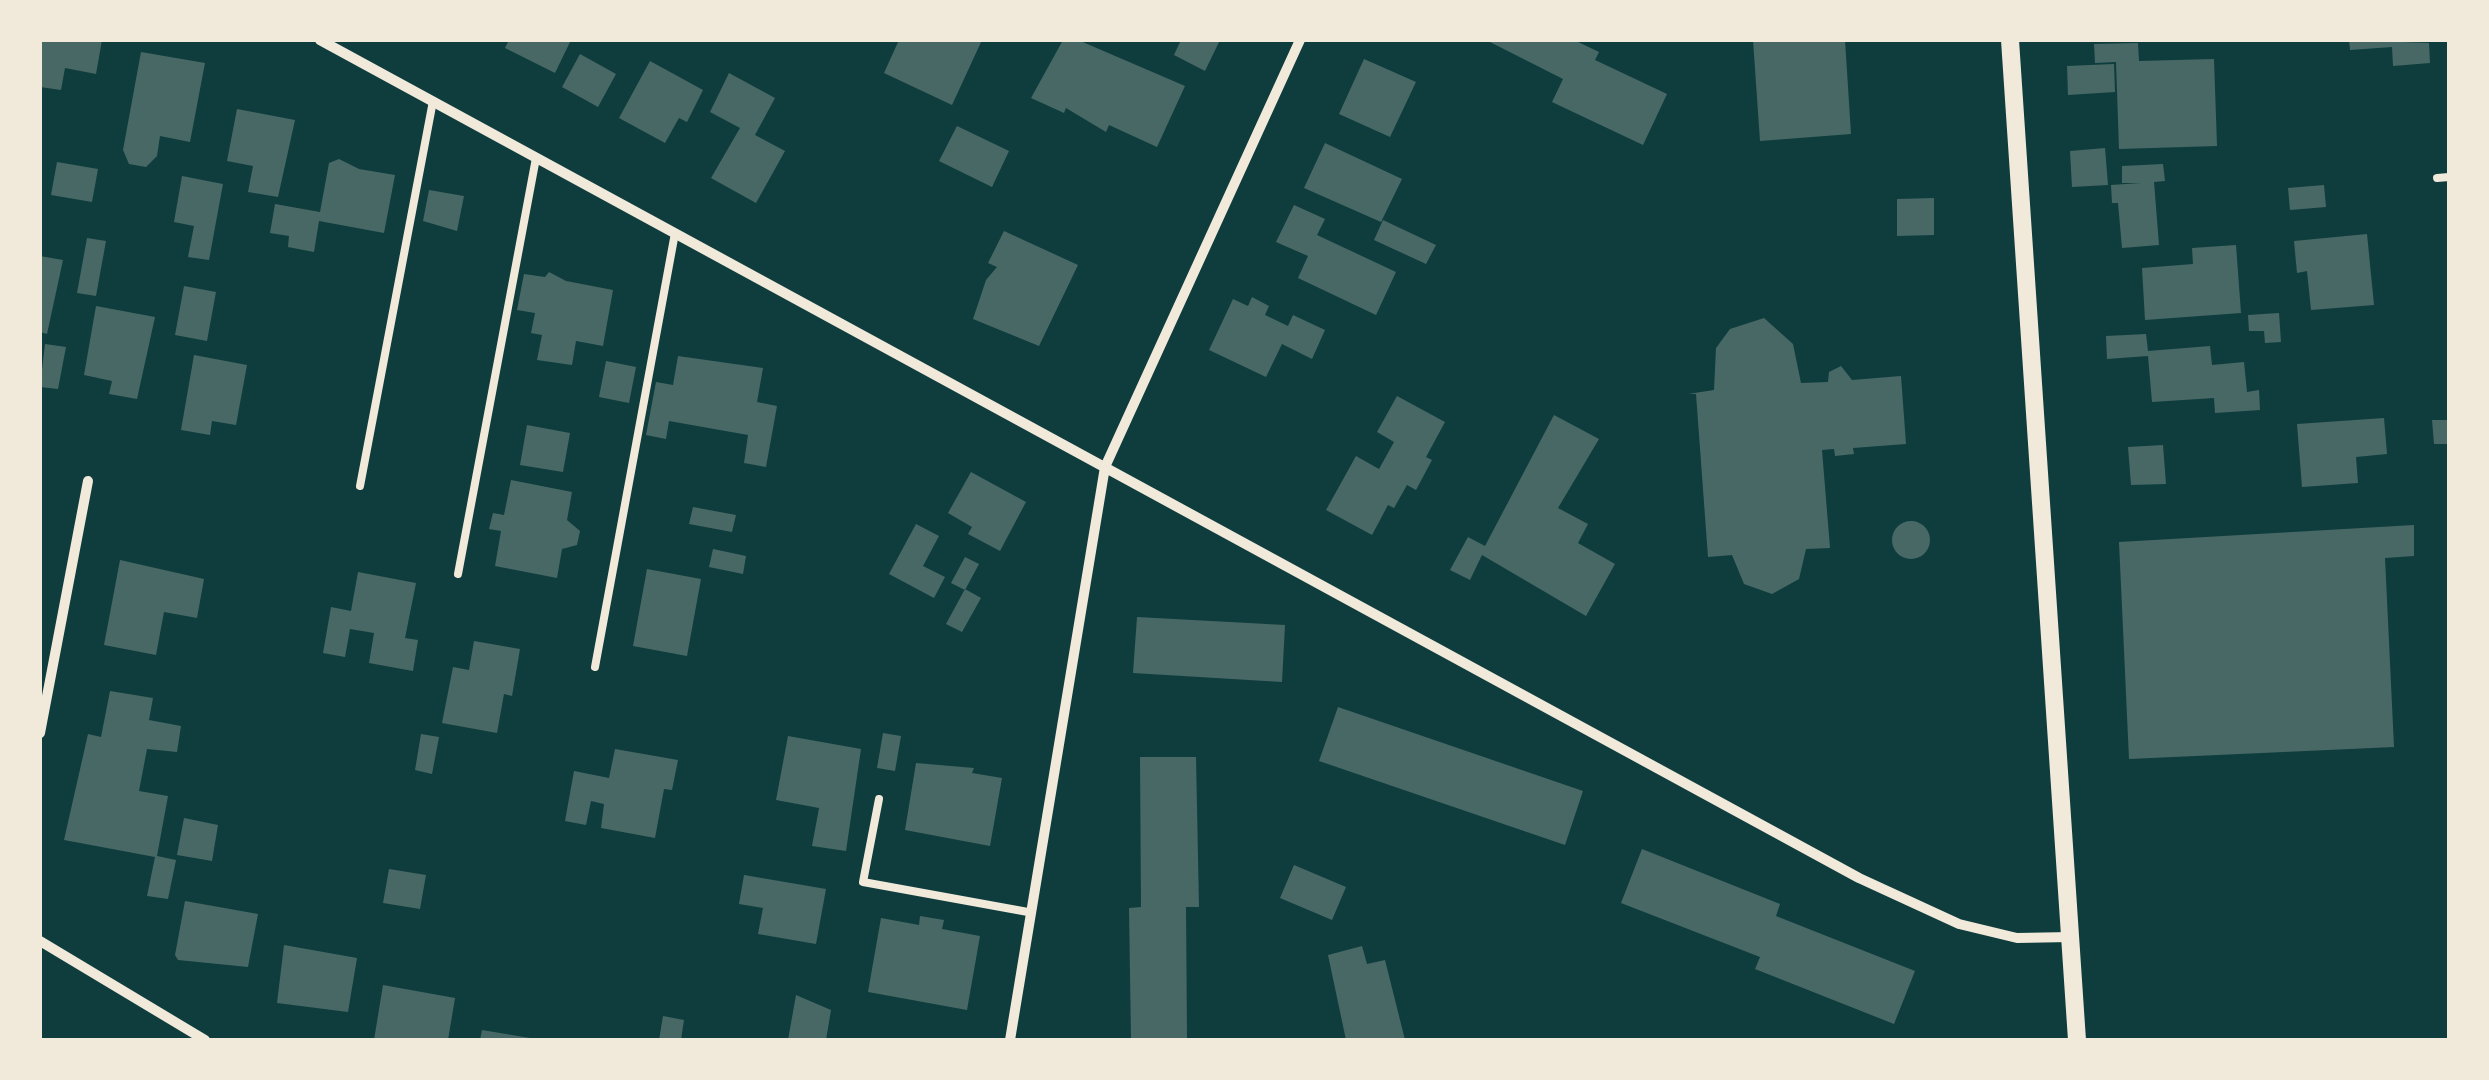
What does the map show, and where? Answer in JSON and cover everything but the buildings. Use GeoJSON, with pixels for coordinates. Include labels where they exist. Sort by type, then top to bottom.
{"type":"FeatureCollection","features":[{"type":"Feature","properties":{"kind":"street"},"geometry":{"type":"LineString","coordinates":[[320,40],[1860,878],[1960,924],[2018,938],[2070,937]]}},
{"type":"Feature","properties":{"kind":"street"},"geometry":{"type":"LineString","coordinates":[[1010,1040],[1104,467],[1300,40]]}},
{"type":"Feature","properties":{"kind":"street"},"geometry":{"type":"LineString","coordinates":[[2010,40],[2077,1040]]}},
{"type":"Feature","properties":{"kind":"street"},"geometry":{"type":"LineString","coordinates":[[40,733],[88,481]]}},
{"type":"Feature","properties":{"kind":"street"},"geometry":{"type":"LineString","coordinates":[[40,941],[205,1040]]}},
{"type":"Feature","properties":{"kind":"lane"},"geometry":{"type":"LineString","coordinates":[[360,486],[433,102]]}},
{"type":"Feature","properties":{"kind":"lane"},"geometry":{"type":"LineString","coordinates":[[458,574],[536,158]]}},
{"type":"Feature","properties":{"kind":"lane"},"geometry":{"type":"LineString","coordinates":[[2438,178],[2449,177]]}},
{"type":"Feature","properties":{"kind":"lane"},"geometry":{"type":"LineString","coordinates":[[595,667],[675,233]]}},
{"type":"Feature","properties":{"kind":"lane"},"geometry":{"type":"LineString","coordinates":[[879,798],[863,882],[1028,912]]}}]}
